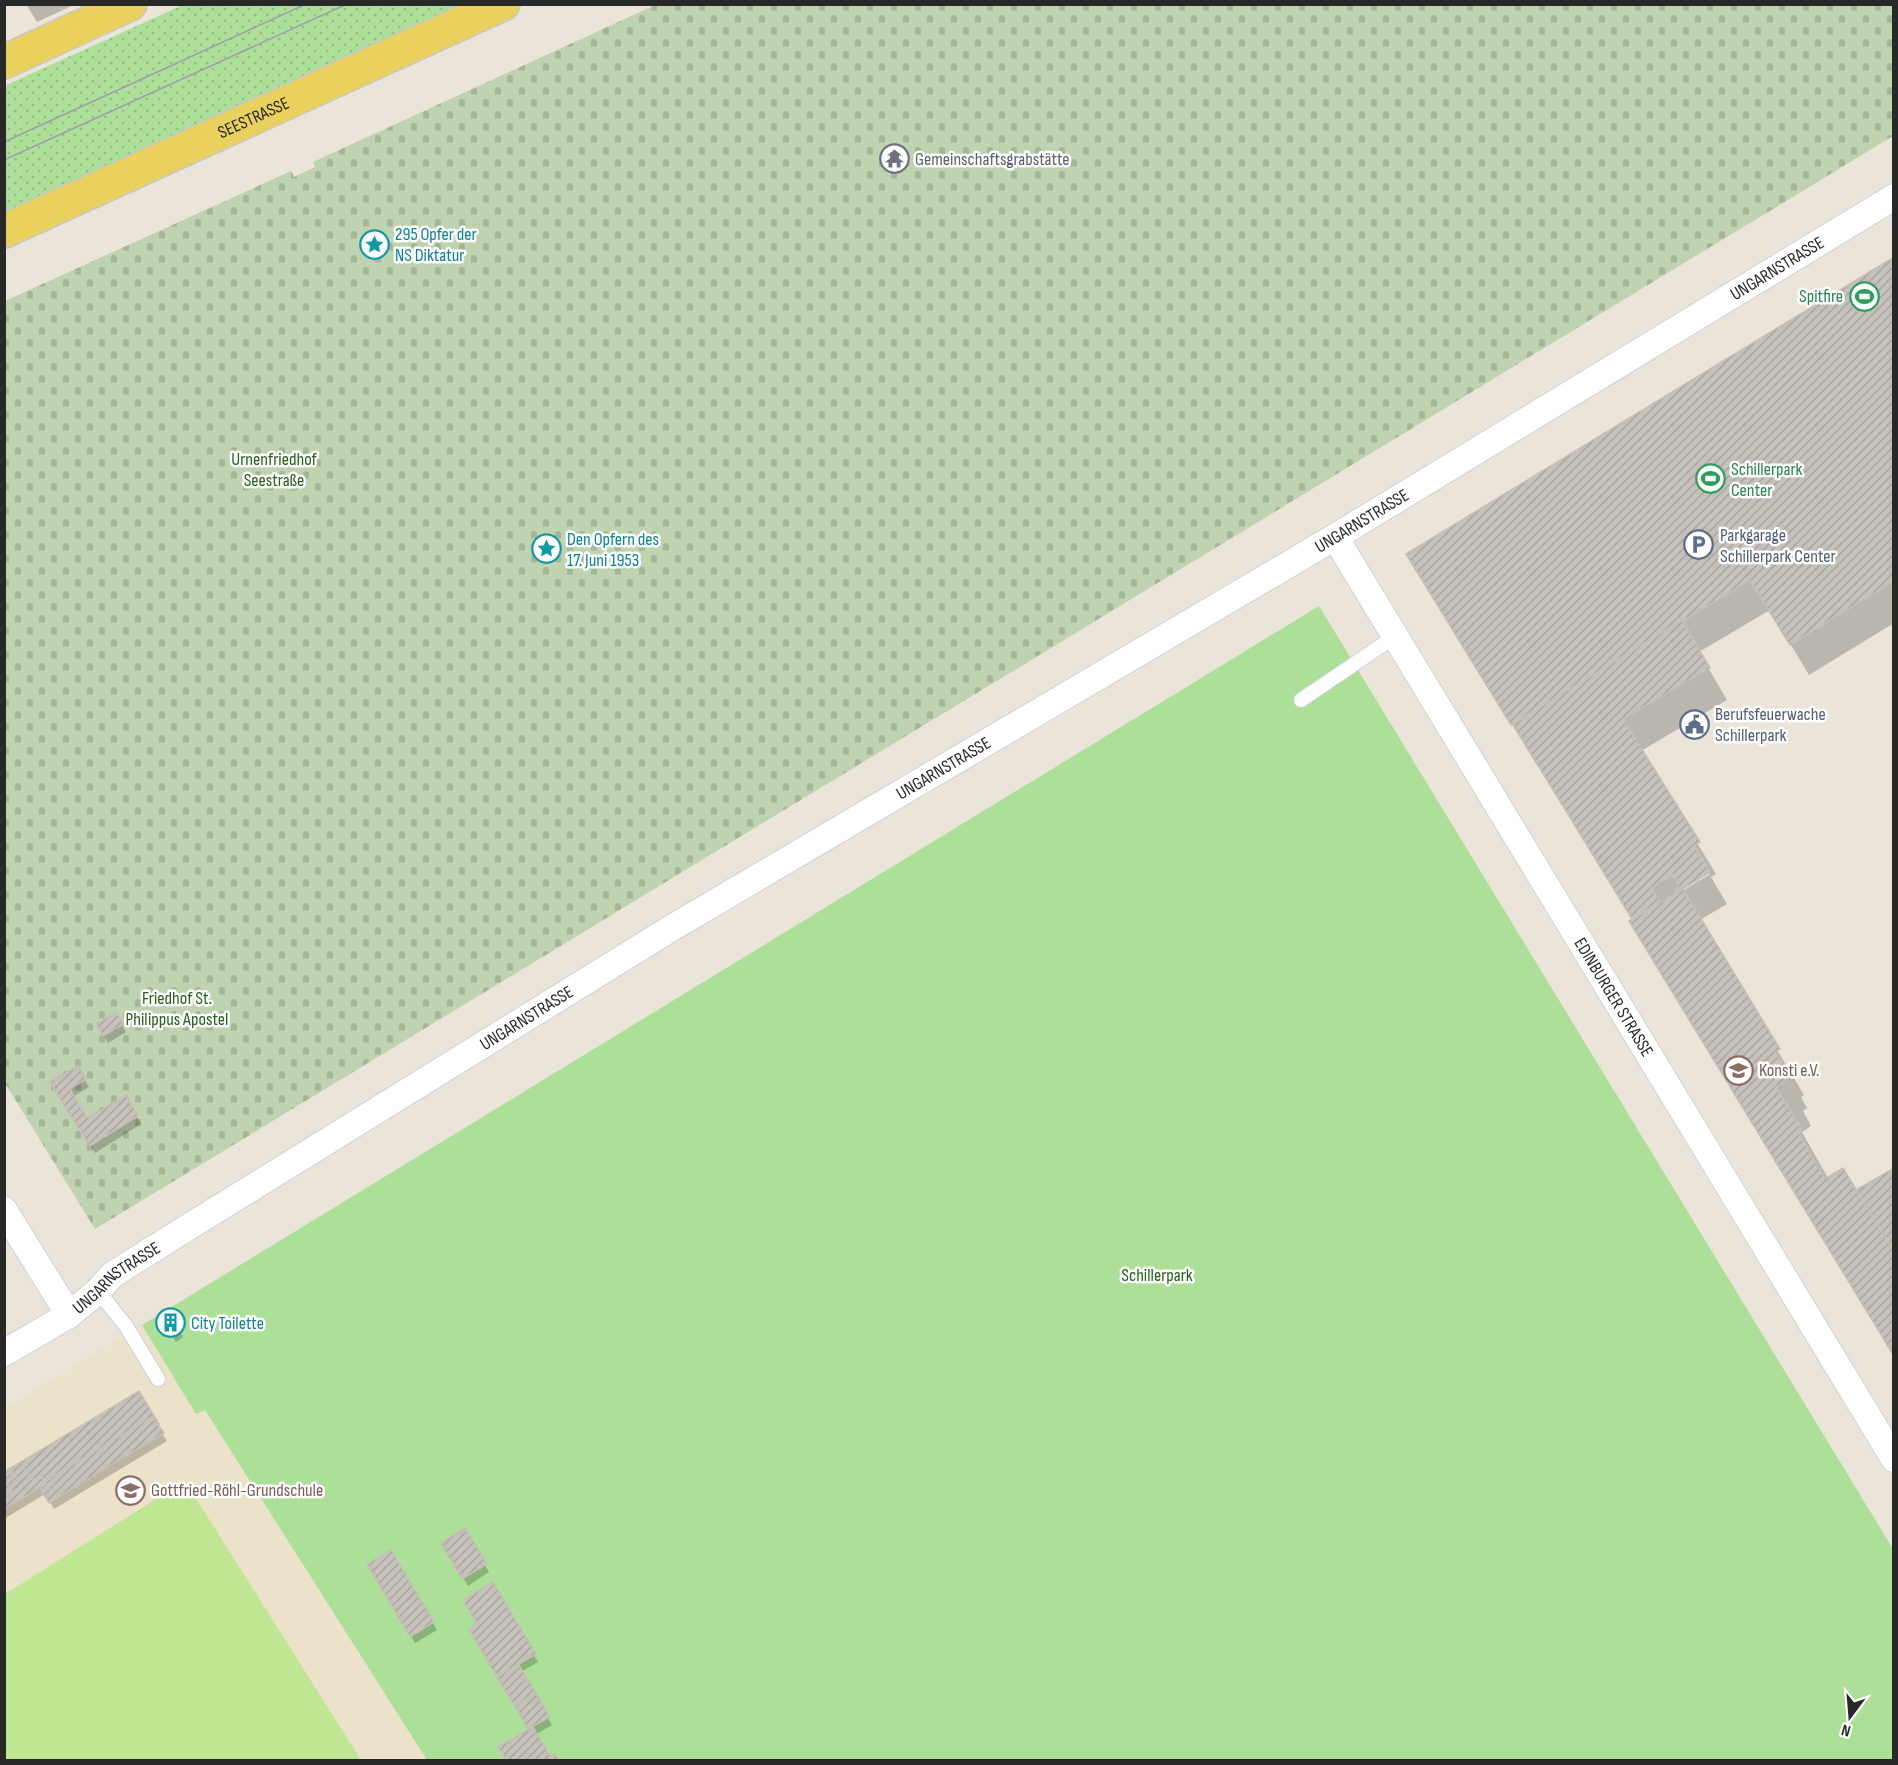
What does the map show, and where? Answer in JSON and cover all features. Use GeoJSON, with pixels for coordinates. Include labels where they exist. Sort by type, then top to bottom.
{"type":"FeatureCollection","features":[{"type":"Feature","properties":{"kind":"main road"},"geometry":{"type":"LineString","coordinates":[[4,62],[130,4]]}},
{"type":"Feature","properties":{"kind":"main road","name":"SEESTRASSE"},"geometry":{"type":"LineString","coordinates":[[4,231],[503,4]]}},
{"type":"Feature","properties":{"kind":"street","name":"UNGARNSTRASSE"},"geometry":{"type":"LineString","coordinates":[[4,1353],[69,1315],[98,1291],[112,1275],[165,1241],[670,929],[1335,537],[1893,197]]}},
{"type":"Feature","properties":{"kind":"street","name":"EDINBURGER STRASSE"},"geometry":{"type":"LineString","coordinates":[[1335,537],[1893,1460]]}},
{"type":"Feature","properties":{"kind":"street"},"geometry":{"type":"LineString","coordinates":[[4,1210],[69,1315]]}},
{"type":"Feature","properties":{"kind":"lane"},"geometry":{"type":"LineString","coordinates":[[1301,700],[1394,637]]}},
{"type":"Feature","properties":{"kind":"lane"},"geometry":{"type":"LineString","coordinates":[[98,1291],[126,1326],[158,1379]]}},
{"type":"Feature","properties":{"kind":"shaded area","name":"Gottfried-Röhl-Grundschule"},"geometry":{"type":"Polygon","coordinates":[[[142,1325],[196,1413],[205,1409],[427,1760],[5,1760],[5,1408],[142,1325]]]}},
{"type":"Feature","properties":{"kind":"green space"},"geometry":{"type":"Polygon","coordinates":[[[183,5],[469,5],[5,215],[4,86],[183,5]]]}},
{"type":"Feature","properties":{"kind":"green space"},"geometry":{"type":"Polygon","coordinates":[[[655,5],[1893,5],[1893,136],[95,1229],[5,1083],[5,301],[291,171],[294,177],[315,167],[313,162],[655,5]]]}},
{"type":"Feature","properties":{"kind":"green space","name":"Schillerpark"},"geometry":{"type":"Polygon","coordinates":[[[1319,606],[1893,1549],[1893,1760],[427,1760],[205,1410],[196,1414],[142,1325],[1319,606]]]}},
{"type":"Feature","properties":{"kind":"green space"},"geometry":{"type":"Polygon","coordinates":[[[185,1481],[361,1760],[6,1760],[5,1594],[185,1481]]]}},
{"type":"Feature","properties":{"kind":"building","name":"Parkgarage Schillerpark Center"},"geometry":{"type":"Polygon","coordinates":[[[1894,257],[1894,581],[1790,645],[1750,580],[1511,725],[1406,554],[1894,257]]]}},
{"type":"Feature","properties":{"kind":"building"},"geometry":{"type":"Polygon","coordinates":[[[1682,620],[1710,668],[1623,719],[1700,842],[1694,845],[1710,872],[1677,893],[1675,889],[1679,887],[1672,875],[1651,888],[1660,902],[1632,919],[1513,724],[1682,620]]]}},
{"type":"Feature","properties":{"kind":"building"},"geometry":{"type":"Polygon","coordinates":[[[1683,889],[1780,1049],[1775,1052],[1782,1062],[1778,1065],[1786,1080],[1776,1087],[1803,1131],[1799,1134],[1825,1179],[1843,1168],[1894,1251],[1894,1356],[1629,921],[1683,889]]]}},
{"type":"Feature","properties":{"kind":"building"},"geometry":{"type":"Polygon","coordinates":[[[116,1012],[124,1024],[103,1036],[96,1024],[116,1012]]]}},
{"type":"Feature","properties":{"kind":"building"},"geometry":{"type":"Polygon","coordinates":[[[78,1066],[86,1079],[58,1096],[50,1082],[78,1066]]]}},
{"type":"Feature","properties":{"kind":"building"},"geometry":{"type":"Polygon","coordinates":[[[70,1089],[87,1118],[126,1095],[138,1116],[90,1146],[58,1096],[70,1089]]]}},
{"type":"Feature","properties":{"kind":"building"},"geometry":{"type":"Polygon","coordinates":[[[1894,1168],[1894,1251],[1856,1190],[1894,1168]]]}},
{"type":"Feature","properties":{"kind":"building","name":"City Toilette"},"geometry":{"type":"Polygon","coordinates":[[[169,1310],[181,1330],[171,1335],[159,1317],[169,1310]]]}},
{"type":"Feature","properties":{"kind":"building"},"geometry":{"type":"Polygon","coordinates":[[[139,1391],[159,1424],[156,1425],[152,1417],[50,1478],[55,1486],[50,1490],[41,1475],[32,1480],[21,1462],[139,1391]]]}},
{"type":"Feature","properties":{"kind":"building"},"geometry":{"type":"Polygon","coordinates":[[[152,1417],[164,1433],[49,1503],[40,1488],[46,1484],[50,1490],[55,1486],[50,1478],[152,1417]]]}},
{"type":"Feature","properties":{"kind":"building"},"geometry":{"type":"Polygon","coordinates":[[[21,1462],[32,1480],[41,1475],[46,1484],[4,1509],[4,1497],[12,1492],[4,1479],[4,1472],[21,1462]]]}},
{"type":"Feature","properties":{"kind":"building"},"geometry":{"type":"Polygon","coordinates":[[[13,1472],[18,1479],[14,1481],[9,1474],[13,1472]]]}},
{"type":"Feature","properties":{"kind":"building"},"geometry":{"type":"Polygon","coordinates":[[[4,1479],[12,1492],[4,1497],[4,1479]]]}},
{"type":"Feature","properties":{"kind":"building"},"geometry":{"type":"Polygon","coordinates":[[[465,1528],[487,1564],[462,1579],[441,1543],[465,1528]]]}},
{"type":"Feature","properties":{"kind":"building"},"geometry":{"type":"Polygon","coordinates":[[[391,1550],[434,1622],[410,1637],[367,1564],[391,1550]]]}},
{"type":"Feature","properties":{"kind":"building"},"geometry":{"type":"Polygon","coordinates":[[[493,1582],[536,1654],[497,1677],[469,1629],[477,1624],[463,1600],[493,1582]]]}},
{"type":"Feature","properties":{"kind":"building"},"geometry":{"type":"Polygon","coordinates":[[[518,1664],[527,1678],[506,1692],[497,1677],[518,1664]]]}},
{"type":"Feature","properties":{"kind":"building"},"geometry":{"type":"Polygon","coordinates":[[[527,1678],[536,1693],[515,1706],[506,1692],[527,1678]]]}},
{"type":"Feature","properties":{"kind":"building"},"geometry":{"type":"Polygon","coordinates":[[[536,1693],[550,1717],[528,1729],[515,1706],[536,1693]]]}},
{"type":"Feature","properties":{"kind":"building"},"geometry":{"type":"Polygon","coordinates":[[[533,1727],[550,1756],[555,1754],[559,1760],[506,1760],[498,1747],[533,1727]]]}},
{"type":"Feature","properties":{"kind":"tram line"},"geometry":{"type":"LineString","coordinates":[[4,142],[306,4]]}},
{"type":"Feature","properties":{"kind":"tram line"},"geometry":{"type":"LineString","coordinates":[[4,160],[347,4]]}},
{"type":"Feature","properties":{"kind":"place","name":"Gemeinschaftsgrabstätte"},"geometry":{"type":"Point","coordinates":[894,159]}},
{"type":"Feature","properties":{"kind":"place","name":"295 Opfer der NS Diktatur"},"geometry":{"type":"Point","coordinates":[374,244]}},
{"type":"Feature","properties":{"kind":"place","name":"Spitfire"},"geometry":{"type":"Point","coordinates":[1864,296]}},
{"type":"Feature","properties":{"kind":"place","name":"Schillerpark Center"},"geometry":{"type":"Point","coordinates":[1710,479]}},
{"type":"Feature","properties":{"kind":"place","name":"Parkgarage Schillerpark Center"},"geometry":{"type":"Point","coordinates":[1699,545]}},
{"type":"Feature","properties":{"kind":"place","name":"Den Opfern des 17. Juni 1953"},"geometry":{"type":"Point","coordinates":[546,549]}},
{"type":"Feature","properties":{"kind":"place","name":"Berufsfeuerwache Schillerpark"},"geometry":{"type":"Point","coordinates":[1694,724]}},
{"type":"Feature","properties":{"kind":"place","name":"Konsti e.V."},"geometry":{"type":"Point","coordinates":[1738,1070]}},
{"type":"Feature","properties":{"kind":"place","name":"City Toilette"},"geometry":{"type":"Point","coordinates":[170,1323]}},
{"type":"Feature","properties":{"kind":"place","name":"Gottfried-Röhl-Grundschule"},"geometry":{"type":"Point","coordinates":[130,1490]}},
{"type":"Feature","properties":{"kind":"park label","name":"Urnenfriedhof Seestraße"},"geometry":{"type":"Point","coordinates":[274,469]}},
{"type":"Feature","properties":{"kind":"park label","name":"Friedhof St. Philippus Apostel"},"geometry":{"type":"Point","coordinates":[177,1008]}}]}
